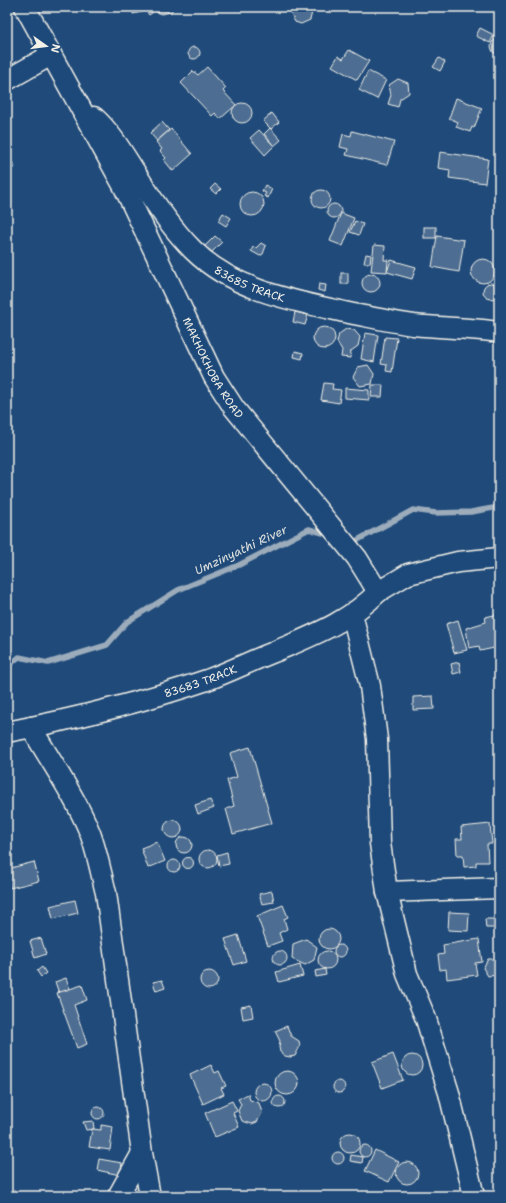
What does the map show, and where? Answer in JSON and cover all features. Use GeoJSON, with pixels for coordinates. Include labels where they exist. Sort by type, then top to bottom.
{"type":"FeatureCollection","features":[{"type":"Feature","properties":{"kind":"street","name":"MAKHOKHOBA ROAD"},"geometry":{"type":"LineString","coordinates":[[25,7],[124,187],[214,377],[234,408],[357,558],[378,592]]}},
{"type":"Feature","properties":{"kind":"street"},"geometry":{"type":"LineString","coordinates":[[7,80],[51,55]]}},
{"type":"Feature","properties":{"kind":"street","name":"83685 TRACK"},"geometry":{"type":"LineString","coordinates":[[77,103],[105,127],[153,200],[193,250],[208,264],[237,281],[260,290],[313,305],[371,317],[413,325],[499,332]]}},
{"type":"Feature","properties":{"kind":"street"},"geometry":{"type":"LineString","coordinates":[[378,592],[408,574],[458,562],[499,558]]}},
{"type":"Feature","properties":{"kind":"street","name":"83683 TRACK"},"geometry":{"type":"LineString","coordinates":[[7,732],[140,701],[208,680],[319,633],[352,614],[366,604],[378,592]]}},
{"type":"Feature","properties":{"kind":"street"},"geometry":{"type":"LineString","coordinates":[[352,614],[370,686],[377,739],[380,843],[387,892],[407,974],[426,1018],[449,1093],[474,1196]]}},
{"type":"Feature","properties":{"kind":"street"},"geometry":{"type":"LineString","coordinates":[[31,727],[78,809],[89,832],[98,859],[106,893],[142,1153],[150,1196]]}},
{"type":"Feature","properties":{"kind":"street"},"geometry":{"type":"LineString","coordinates":[[387,892],[499,888]]}},
{"type":"Feature","properties":{"kind":"street"},"geometry":{"type":"LineString","coordinates":[[118,1196],[142,1153]]}},
{"type":"Feature","properties":{"kind":"building"},"geometry":{"type":"Polygon","coordinates":[[[132,7],[152,7],[153,12],[149,15],[146,11],[133,14],[132,7]]]}},
{"type":"Feature","properties":{"kind":"building"},"geometry":{"type":"Polygon","coordinates":[[[152,7],[174,7],[171,12],[161,14],[156,12],[152,7]]]}},
{"type":"Feature","properties":{"kind":"building"},"geometry":{"type":"Polygon","coordinates":[[[293,7],[309,7],[312,12],[310,20],[301,24],[295,22],[291,14],[293,7]]]}},
{"type":"Feature","properties":{"kind":"building"},"geometry":{"type":"Polygon","coordinates":[[[480,28],[494,35],[490,43],[476,36],[480,28]]]}},
{"type":"Feature","properties":{"kind":"building"},"geometry":{"type":"Polygon","coordinates":[[[499,37],[499,56],[493,52],[491,47],[492,42],[499,37]]]}},
{"type":"Feature","properties":{"kind":"building"},"geometry":{"type":"Polygon","coordinates":[[[192,47],[196,47],[200,53],[196,59],[192,59],[188,55],[188,51],[192,47]]]}},
{"type":"Feature","properties":{"kind":"building"},"geometry":{"type":"Polygon","coordinates":[[[349,50],[369,61],[357,80],[332,66],[338,56],[343,59],[349,50]]]}},
{"type":"Feature","properties":{"kind":"building"},"geometry":{"type":"Polygon","coordinates":[[[439,58],[445,62],[440,71],[433,67],[439,58]]]}},
{"type":"Feature","properties":{"kind":"building"},"geometry":{"type":"Polygon","coordinates":[[[207,67],[226,88],[223,91],[236,105],[220,119],[215,113],[212,116],[181,83],[193,71],[198,75],[207,67]]]}},
{"type":"Feature","properties":{"kind":"building"},"geometry":{"type":"Polygon","coordinates":[[[368,71],[386,80],[377,99],[359,90],[368,71]]]}},
{"type":"Feature","properties":{"kind":"building"},"geometry":{"type":"Polygon","coordinates":[[[398,79],[408,83],[409,93],[400,99],[398,107],[388,104],[391,95],[389,85],[398,79]]]}},
{"type":"Feature","properties":{"kind":"building"},"geometry":{"type":"Polygon","coordinates":[[[456,98],[482,108],[474,128],[472,127],[470,132],[456,127],[458,122],[449,118],[456,98]]]}},
{"type":"Feature","properties":{"kind":"building"},"geometry":{"type":"Polygon","coordinates":[[[238,103],[246,103],[252,109],[252,117],[246,123],[238,123],[232,117],[232,109],[238,103]]]}},
{"type":"Feature","properties":{"kind":"building"},"geometry":{"type":"Polygon","coordinates":[[[272,113],[279,122],[271,129],[263,121],[272,113]]]}},
{"type":"Feature","properties":{"kind":"building"},"geometry":{"type":"Polygon","coordinates":[[[162,122],[169,130],[157,141],[150,133],[162,122]]]}},
{"type":"Feature","properties":{"kind":"building"},"geometry":{"type":"Polygon","coordinates":[[[270,128],[281,140],[274,146],[264,134],[270,128]]]}},
{"type":"Feature","properties":{"kind":"building"},"geometry":{"type":"Polygon","coordinates":[[[171,129],[192,154],[173,171],[164,160],[166,158],[160,151],[162,149],[156,142],[171,129]]]}},
{"type":"Feature","properties":{"kind":"building"},"geometry":{"type":"Polygon","coordinates":[[[259,130],[274,146],[265,155],[250,138],[259,130]]]}},
{"type":"Feature","properties":{"kind":"building"},"geometry":{"type":"Polygon","coordinates":[[[352,131],[394,142],[387,165],[346,155],[348,149],[340,147],[343,134],[351,136],[352,131]]]}},
{"type":"Feature","properties":{"kind":"building"},"geometry":{"type":"Polygon","coordinates":[[[440,152],[488,159],[485,183],[449,178],[450,170],[438,168],[440,152]]]}},
{"type":"Feature","properties":{"kind":"building"},"geometry":{"type":"Polygon","coordinates":[[[7,154],[15,167],[7,171],[7,154]]]}},
{"type":"Feature","properties":{"kind":"building"},"geometry":{"type":"Polygon","coordinates":[[[215,184],[221,189],[216,194],[210,189],[215,184]]]}},
{"type":"Feature","properties":{"kind":"building"},"geometry":{"type":"Polygon","coordinates":[[[265,185],[272,189],[268,198],[264,196],[266,193],[262,191],[265,185]]]}},
{"type":"Feature","properties":{"kind":"building"},"geometry":{"type":"Polygon","coordinates":[[[321,190],[327,193],[330,199],[327,205],[321,208],[315,205],[312,199],[315,193],[321,190]]]}},
{"type":"Feature","properties":{"kind":"building"},"geometry":{"type":"Polygon","coordinates":[[[247,192],[257,192],[264,199],[264,209],[257,216],[247,216],[240,209],[240,199],[247,192]]]}},
{"type":"Feature","properties":{"kind":"building"},"geometry":{"type":"Polygon","coordinates":[[[331,204],[337,204],[341,208],[341,214],[337,218],[331,218],[327,214],[327,208],[331,204]]]}},
{"type":"Feature","properties":{"kind":"building"},"geometry":{"type":"Polygon","coordinates":[[[223,213],[231,218],[226,226],[218,221],[223,213]]]}},
{"type":"Feature","properties":{"kind":"building"},"geometry":{"type":"Polygon","coordinates":[[[341,213],[354,218],[343,246],[330,241],[341,213]]]}},
{"type":"Feature","properties":{"kind":"building"},"geometry":{"type":"Polygon","coordinates":[[[355,221],[363,224],[359,235],[350,232],[355,221]]]}},
{"type":"Feature","properties":{"kind":"building"},"geometry":{"type":"Polygon","coordinates":[[[424,227],[436,227],[436,238],[424,238],[424,227]]]}},
{"type":"Feature","properties":{"kind":"building"},"geometry":{"type":"Polygon","coordinates":[[[215,236],[222,242],[211,253],[204,247],[215,236]]]}},
{"type":"Feature","properties":{"kind":"building"},"geometry":{"type":"Polygon","coordinates":[[[437,236],[464,240],[459,272],[432,267],[437,236]]]}},
{"type":"Feature","properties":{"kind":"building"},"geometry":{"type":"Polygon","coordinates":[[[261,243],[266,246],[263,254],[260,256],[251,251],[253,247],[256,248],[261,243]]]}},
{"type":"Feature","properties":{"kind":"building"},"geometry":{"type":"Polygon","coordinates":[[[374,245],[385,246],[384,260],[388,260],[387,272],[371,271],[374,245]]]}},
{"type":"Feature","properties":{"kind":"building"},"geometry":{"type":"Polygon","coordinates":[[[366,254],[371,255],[370,263],[364,263],[366,254]]]}},
{"type":"Feature","properties":{"kind":"building"},"geometry":{"type":"Polygon","coordinates":[[[483,259],[488,260],[494,266],[494,276],[488,282],[483,283],[478,282],[472,276],[471,271],[472,266],[478,260],[483,259]]]}},
{"type":"Feature","properties":{"kind":"building"},"geometry":{"type":"Polygon","coordinates":[[[391,260],[416,267],[412,279],[387,272],[391,260]]]}},
{"type":"Feature","properties":{"kind":"building"},"geometry":{"type":"Polygon","coordinates":[[[341,273],[348,273],[348,284],[341,284],[341,273]]]}},
{"type":"Feature","properties":{"kind":"building"},"geometry":{"type":"Polygon","coordinates":[[[371,274],[378,276],[380,283],[378,290],[371,292],[364,290],[362,283],[364,276],[371,274]]]}},
{"type":"Feature","properties":{"kind":"building"},"geometry":{"type":"Polygon","coordinates":[[[488,283],[494,283],[499,288],[497,297],[494,299],[488,299],[483,294],[483,288],[488,283]]]}},
{"type":"Feature","properties":{"kind":"building"},"geometry":{"type":"Polygon","coordinates":[[[319,284],[326,285],[325,292],[318,290],[319,284]]]}},
{"type":"Feature","properties":{"kind":"building"},"geometry":{"type":"Polygon","coordinates":[[[295,312],[308,315],[305,325],[293,322],[295,312]]]}},
{"type":"Feature","properties":{"kind":"building"},"geometry":{"type":"Polygon","coordinates":[[[324,327],[332,330],[335,338],[332,346],[324,349],[316,346],[313,338],[316,330],[324,327]]]}},
{"type":"Feature","properties":{"kind":"building"},"geometry":{"type":"Polygon","coordinates":[[[346,329],[354,330],[360,337],[358,346],[351,351],[350,358],[341,357],[342,350],[337,342],[339,334],[346,329]]]}},
{"type":"Feature","properties":{"kind":"building"},"geometry":{"type":"Polygon","coordinates":[[[365,333],[378,335],[374,362],[361,359],[365,333]]]}},
{"type":"Feature","properties":{"kind":"building"},"geometry":{"type":"Polygon","coordinates":[[[385,337],[397,338],[392,372],[386,371],[387,365],[381,364],[385,337]]]}},
{"type":"Feature","properties":{"kind":"building"},"geometry":{"type":"Polygon","coordinates":[[[295,351],[303,353],[302,359],[294,357],[295,351]]]}},
{"type":"Feature","properties":{"kind":"building"},"geometry":{"type":"Polygon","coordinates":[[[368,365],[374,374],[372,384],[360,386],[353,377],[358,367],[368,365]]]}},
{"type":"Feature","properties":{"kind":"building"},"geometry":{"type":"Polygon","coordinates":[[[324,383],[333,384],[332,389],[341,390],[339,403],[321,400],[324,383]]]}},
{"type":"Feature","properties":{"kind":"building"},"geometry":{"type":"Polygon","coordinates":[[[372,385],[383,385],[382,397],[371,397],[372,385]]]}},
{"type":"Feature","properties":{"kind":"building"},"geometry":{"type":"Polygon","coordinates":[[[345,388],[369,390],[369,400],[345,398],[345,388]]]}},
{"type":"Feature","properties":{"kind":"building"},"geometry":{"type":"Polygon","coordinates":[[[499,614],[499,647],[480,651],[479,646],[469,648],[466,628],[486,622],[485,617],[499,614]]]}},
{"type":"Feature","properties":{"kind":"building"},"geometry":{"type":"Polygon","coordinates":[[[458,620],[467,650],[454,653],[446,624],[458,620]]]}},
{"type":"Feature","properties":{"kind":"building"},"geometry":{"type":"Polygon","coordinates":[[[459,662],[461,672],[453,674],[451,664],[459,662]]]}},
{"type":"Feature","properties":{"kind":"building"},"geometry":{"type":"Polygon","coordinates":[[[433,696],[434,709],[413,710],[413,697],[433,696]]]}},
{"type":"Feature","properties":{"kind":"building"},"geometry":{"type":"Polygon","coordinates":[[[250,747],[272,823],[233,834],[226,809],[234,806],[227,780],[237,777],[230,753],[250,747]]]}},
{"type":"Feature","properties":{"kind":"building"},"geometry":{"type":"Polygon","coordinates":[[[210,800],[214,808],[198,814],[195,805],[210,800]]]}},
{"type":"Feature","properties":{"kind":"building"},"geometry":{"type":"Polygon","coordinates":[[[173,820],[179,823],[182,829],[179,835],[173,838],[167,835],[164,829],[167,823],[173,820]]]}},
{"type":"Feature","properties":{"kind":"building"},"geometry":{"type":"Polygon","coordinates":[[[490,824],[492,844],[487,844],[488,862],[476,862],[476,866],[464,867],[463,855],[457,855],[456,839],[462,839],[461,827],[490,824]]]}},
{"type":"Feature","properties":{"kind":"building"},"geometry":{"type":"Polygon","coordinates":[[[181,837],[187,837],[192,842],[190,851],[187,853],[181,853],[176,848],[176,842],[181,837]]]}},
{"type":"Feature","properties":{"kind":"building"},"geometry":{"type":"Polygon","coordinates":[[[157,842],[165,861],[148,868],[141,848],[157,842]]]}},
{"type":"Feature","properties":{"kind":"building"},"geometry":{"type":"Polygon","coordinates":[[[208,850],[214,853],[217,859],[214,865],[208,868],[202,865],[199,859],[202,853],[208,850]]]}},
{"type":"Feature","properties":{"kind":"building"},"geometry":{"type":"Polygon","coordinates":[[[227,852],[229,864],[219,866],[217,855],[227,852]]]}},
{"type":"Feature","properties":{"kind":"building"},"geometry":{"type":"Polygon","coordinates":[[[188,857],[192,859],[194,863],[192,867],[188,869],[184,867],[182,863],[184,859],[188,857]]]}},
{"type":"Feature","properties":{"kind":"building"},"geometry":{"type":"Polygon","coordinates":[[[174,860],[178,862],[180,866],[178,870],[174,872],[170,870],[168,866],[170,862],[174,860]]]}},
{"type":"Feature","properties":{"kind":"building"},"geometry":{"type":"Polygon","coordinates":[[[34,862],[39,881],[10,888],[7,869],[34,862]]]}},
{"type":"Feature","properties":{"kind":"building"},"geometry":{"type":"Polygon","coordinates":[[[272,891],[274,902],[262,904],[259,894],[272,891]]]}},
{"type":"Feature","properties":{"kind":"building"},"geometry":{"type":"Polygon","coordinates":[[[75,900],[78,913],[53,919],[50,906],[75,900]]]}},
{"type":"Feature","properties":{"kind":"building"},"geometry":{"type":"Polygon","coordinates":[[[283,905],[288,917],[284,919],[287,929],[279,933],[282,941],[268,946],[257,916],[283,905]]]}},
{"type":"Feature","properties":{"kind":"building"},"geometry":{"type":"Polygon","coordinates":[[[449,912],[469,913],[468,931],[448,930],[449,912]]]}},
{"type":"Feature","properties":{"kind":"building"},"geometry":{"type":"Polygon","coordinates":[[[485,919],[496,919],[496,928],[486,928],[485,919]]]}},
{"type":"Feature","properties":{"kind":"building"},"geometry":{"type":"Polygon","coordinates":[[[329,929],[336,932],[339,939],[336,946],[329,949],[322,946],[319,939],[322,932],[329,929]]]}},
{"type":"Feature","properties":{"kind":"building"},"geometry":{"type":"Polygon","coordinates":[[[238,935],[246,961],[234,965],[225,939],[238,935]]]}},
{"type":"Feature","properties":{"kind":"building"},"geometry":{"type":"Polygon","coordinates":[[[41,938],[46,954],[35,958],[30,941],[41,938]]]}},
{"type":"Feature","properties":{"kind":"building"},"geometry":{"type":"Polygon","coordinates":[[[306,939],[317,947],[314,960],[305,965],[292,959],[293,944],[306,939]]]}},
{"type":"Feature","properties":{"kind":"building"},"geometry":{"type":"Polygon","coordinates":[[[479,939],[482,962],[475,963],[477,975],[447,979],[446,969],[440,970],[438,955],[444,954],[443,945],[479,939]]]}},
{"type":"Feature","properties":{"kind":"building"},"geometry":{"type":"Polygon","coordinates":[[[338,945],[342,945],[346,951],[342,957],[338,957],[334,953],[334,949],[338,945]]]}},
{"type":"Feature","properties":{"kind":"building"},"geometry":{"type":"Polygon","coordinates":[[[277,951],[283,951],[287,955],[287,961],[283,965],[277,965],[273,961],[273,955],[277,951]]]}},
{"type":"Feature","properties":{"kind":"building"},"geometry":{"type":"Polygon","coordinates":[[[327,951],[333,954],[336,960],[333,966],[327,969],[321,966],[318,960],[321,954],[327,951]]]}},
{"type":"Feature","properties":{"kind":"building"},"geometry":{"type":"Polygon","coordinates":[[[488,959],[498,959],[498,975],[488,976],[483,968],[488,959]]]}},
{"type":"Feature","properties":{"kind":"building"},"geometry":{"type":"Polygon","coordinates":[[[300,965],[303,976],[279,982],[276,972],[300,965]]]}},
{"type":"Feature","properties":{"kind":"building"},"geometry":{"type":"Polygon","coordinates":[[[42,967],[46,973],[41,977],[37,971],[42,967]]]}},
{"type":"Feature","properties":{"kind":"building"},"geometry":{"type":"Polygon","coordinates":[[[325,969],[326,975],[316,977],[315,971],[325,969]]]}},
{"type":"Feature","properties":{"kind":"building"},"geometry":{"type":"Polygon","coordinates":[[[209,971],[215,974],[218,980],[215,986],[209,989],[203,986],[200,980],[203,974],[209,971]]]}},
{"type":"Feature","properties":{"kind":"building"},"geometry":{"type":"Polygon","coordinates":[[[66,978],[70,989],[59,993],[55,982],[66,978]]]}},
{"type":"Feature","properties":{"kind":"building"},"geometry":{"type":"Polygon","coordinates":[[[162,980],[165,988],[156,991],[153,982],[162,980]]]}},
{"type":"Feature","properties":{"kind":"building"},"geometry":{"type":"Polygon","coordinates":[[[82,985],[87,1000],[74,1005],[87,1044],[77,1048],[57,993],[82,985]]]}},
{"type":"Feature","properties":{"kind":"building"},"geometry":{"type":"Polygon","coordinates":[[[251,1005],[253,1017],[243,1019],[241,1007],[251,1005]]]}},
{"type":"Feature","properties":{"kind":"building"},"geometry":{"type":"Polygon","coordinates":[[[287,1026],[291,1036],[299,1041],[300,1046],[295,1056],[290,1057],[285,1056],[280,1052],[280,1041],[275,1031],[287,1026]]]}},
{"type":"Feature","properties":{"kind":"building"},"geometry":{"type":"Polygon","coordinates":[[[393,1054],[403,1080],[382,1088],[372,1062],[393,1054]]]}},
{"type":"Feature","properties":{"kind":"building"},"geometry":{"type":"Polygon","coordinates":[[[408,1055],[416,1055],[422,1061],[422,1069],[416,1075],[408,1075],[402,1069],[402,1061],[408,1055]]]}},
{"type":"Feature","properties":{"kind":"building"},"geometry":{"type":"Polygon","coordinates":[[[211,1065],[215,1073],[219,1071],[226,1086],[221,1088],[224,1094],[203,1104],[190,1075],[211,1065]]]}},
{"type":"Feature","properties":{"kind":"building"},"geometry":{"type":"Polygon","coordinates":[[[287,1071],[292,1072],[298,1078],[298,1088],[292,1094],[287,1095],[282,1094],[276,1088],[275,1083],[276,1078],[282,1072],[287,1071]]]}},
{"type":"Feature","properties":{"kind":"building"},"geometry":{"type":"Polygon","coordinates":[[[341,1081],[344,1082],[344,1092],[337,1093],[334,1092],[333,1085],[334,1082],[341,1081]]]}},
{"type":"Feature","properties":{"kind":"building"},"geometry":{"type":"Polygon","coordinates":[[[259,1083],[267,1083],[272,1088],[270,1099],[267,1101],[259,1101],[254,1096],[254,1088],[259,1083]]]}},
{"type":"Feature","properties":{"kind":"building"},"geometry":{"type":"Polygon","coordinates":[[[248,1094],[250,1100],[259,1103],[262,1113],[257,1122],[252,1124],[242,1121],[238,1111],[241,1104],[238,1099],[248,1094]]]}},
{"type":"Feature","properties":{"kind":"building"},"geometry":{"type":"Polygon","coordinates":[[[277,1096],[281,1096],[285,1102],[281,1108],[277,1108],[273,1104],[273,1100],[277,1096]]]}},
{"type":"Feature","properties":{"kind":"building"},"geometry":{"type":"Polygon","coordinates":[[[232,1101],[237,1111],[233,1113],[239,1127],[215,1137],[205,1113],[232,1101]]]}},
{"type":"Feature","properties":{"kind":"building"},"geometry":{"type":"Polygon","coordinates":[[[96,1107],[100,1107],[104,1113],[100,1119],[96,1119],[92,1115],[92,1111],[96,1107]]]}},
{"type":"Feature","properties":{"kind":"building"},"geometry":{"type":"Polygon","coordinates":[[[93,1121],[94,1129],[86,1130],[83,1122],[93,1121]]]}},
{"type":"Feature","properties":{"kind":"building"},"geometry":{"type":"Polygon","coordinates":[[[101,1125],[113,1127],[110,1150],[89,1147],[92,1129],[101,1130],[101,1125]]]}},
{"type":"Feature","properties":{"kind":"building"},"geometry":{"type":"Polygon","coordinates":[[[350,1133],[357,1136],[360,1143],[357,1150],[350,1153],[343,1150],[340,1143],[343,1136],[350,1133]]]}},
{"type":"Feature","properties":{"kind":"building"},"geometry":{"type":"Polygon","coordinates":[[[365,1145],[369,1147],[371,1151],[369,1155],[365,1157],[361,1155],[359,1151],[361,1147],[365,1145]]]}},
{"type":"Feature","properties":{"kind":"building"},"geometry":{"type":"Polygon","coordinates":[[[375,1150],[399,1162],[389,1182],[365,1171],[375,1150]]]}},
{"type":"Feature","properties":{"kind":"building"},"geometry":{"type":"Polygon","coordinates":[[[338,1152],[342,1154],[344,1158],[342,1162],[338,1164],[334,1162],[332,1158],[334,1154],[338,1152]]]}},
{"type":"Feature","properties":{"kind":"building"},"geometry":{"type":"Polygon","coordinates":[[[351,1155],[363,1157],[362,1163],[350,1161],[351,1155]]]}},
{"type":"Feature","properties":{"kind":"building"},"geometry":{"type":"Polygon","coordinates":[[[99,1159],[122,1163],[120,1175],[97,1170],[99,1159]]]}},
{"type":"Feature","properties":{"kind":"building"},"geometry":{"type":"Polygon","coordinates":[[[407,1162],[415,1165],[418,1173],[415,1181],[407,1184],[399,1181],[396,1173],[399,1165],[407,1162]]]}},
{"type":"Feature","properties":{"kind":"waterway","name":"Umzinyathi River"},"geometry":{"type":"LineString","coordinates":[[350,540],[354,542],[413,510],[436,513],[471,512],[499,507]]}},
{"type":"Feature","properties":{"kind":"waterway","name":"Umzinyathi River"},"geometry":{"type":"LineString","coordinates":[[7,667],[19,657],[48,663],[107,645],[127,622],[178,590],[239,565],[309,529],[330,535]]}}]}
